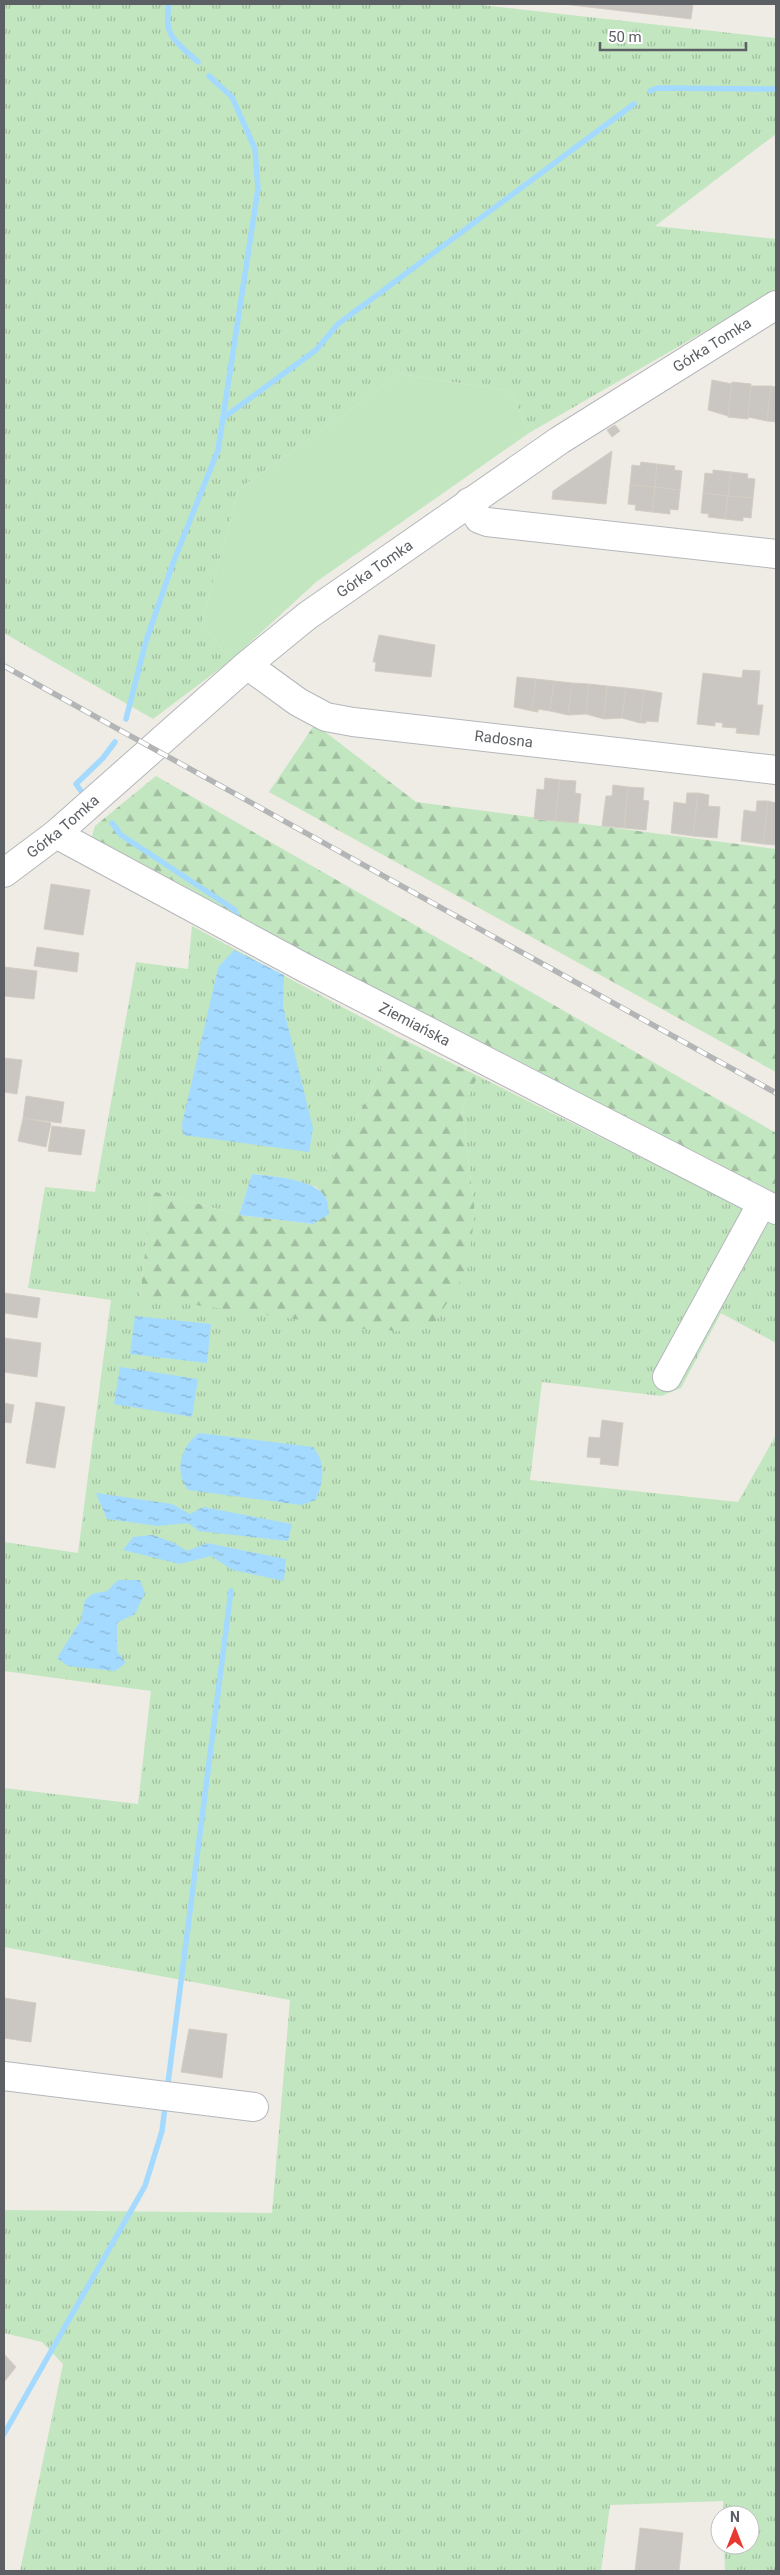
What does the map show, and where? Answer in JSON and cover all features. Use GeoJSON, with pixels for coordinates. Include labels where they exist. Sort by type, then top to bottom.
{"type":"FeatureCollection","features":[{"type":"Feature","properties":{"kind":"street","name":"Górka Tomka"},"geometry":{"type":"LineString","coordinates":[[4,873],[56,834],[247,665],[307,616],[560,440],[776,305]]}},
{"type":"Feature","properties":{"kind":"street"},"geometry":{"type":"LineString","coordinates":[[469,502],[479,519],[486,522],[776,554]]}},
{"type":"Feature","properties":{"kind":"street","name":"Radosna"},"geometry":{"type":"LineString","coordinates":[[247,665],[298,702],[326,717],[353,722],[776,770]]}},
{"type":"Feature","properties":{"kind":"street","name":"Ziemiańska"},"geometry":{"type":"LineString","coordinates":[[56,834],[302,967],[769,1207]]}},
{"type":"Feature","properties":{"kind":"street"},"geometry":{"type":"LineString","coordinates":[[667,1377],[769,1207]]}},
{"type":"Feature","properties":{"kind":"street"},"geometry":{"type":"LineString","coordinates":[[4,2076],[254,2107]]}},
{"type":"Feature","properties":{"kind":"green space"},"geometry":{"type":"Polygon","coordinates":[[[4,4],[473,4],[776,38],[776,134],[655,226],[776,239],[776,290],[529,433],[511,391],[400,374],[239,489],[202,622],[230,661],[153,719],[4,633],[4,4]]]}},
{"type":"Feature","properties":{"kind":"green space"},"geometry":{"type":"Polygon","coordinates":[[[400,374],[511,391],[529,433],[316,582],[230,661],[202,622],[239,489],[400,374]]]}},
{"type":"Feature","properties":{"kind":"green space"},"geometry":{"type":"Polygon","coordinates":[[[315,724],[416,802],[776,849],[776,1072],[269,792],[315,724]]]}},
{"type":"Feature","properties":{"kind":"green space"},"geometry":{"type":"Polygon","coordinates":[[[156,776],[776,1133],[776,1196],[379,995],[91,840],[95,826],[156,776]]]}},
{"type":"Feature","properties":{"kind":"green space"},"geometry":{"type":"Polygon","coordinates":[[[192,926],[396,1036],[367,1099],[316,1187],[285,1178],[252,1174],[239,1215],[152,1191],[140,1297],[475,1213],[462,1109],[478,1076],[776,1225],[776,1343],[721,1313],[681,1388],[661,1396],[542,1382],[530,1480],[738,1502],[776,1435],[776,2571],[725,2571],[724,2555],[760,2555],[760,2505],[723,2505],[723,2501],[610,2505],[601,2571],[20,2571],[63,2364],[42,2342],[4,2333],[4,2210],[272,2213],[290,2000],[4,1947],[4,1788],[138,1804],[151,1691],[4,1671],[4,1542],[78,1553],[111,1300],[28,1288],[45,1187],[95,1192],[136,962],[188,969],[192,926]]]}},
{"type":"Feature","properties":{"kind":"green space"},"geometry":{"type":"Polygon","coordinates":[[[396,1036],[478,1076],[462,1109],[475,1213],[467,1270],[436,1321],[400,1331],[364,1329],[140,1297],[152,1191],[239,1215],[313,1224],[326,1198],[316,1187],[367,1099],[396,1036]]]}},
{"type":"Feature","properties":{"kind":"water"},"geometry":{"type":"Polygon","coordinates":[[[234,950],[284,975],[283,1006],[313,1128],[309,1152],[183,1135],[182,1124],[219,966],[234,950]]]}},
{"type":"Feature","properties":{"kind":"water"},"geometry":{"type":"Polygon","coordinates":[[[252,1174],[293,1180],[313,1187],[326,1198],[329,1214],[313,1224],[239,1215],[252,1174]]]}},
{"type":"Feature","properties":{"kind":"water"},"geometry":{"type":"Polygon","coordinates":[[[135,1316],[211,1324],[207,1363],[130,1354],[135,1316]]]}},
{"type":"Feature","properties":{"kind":"water"},"geometry":{"type":"Polygon","coordinates":[[[120,1367],[198,1379],[192,1417],[114,1404],[120,1367]]]}},
{"type":"Feature","properties":{"kind":"water"},"geometry":{"type":"Polygon","coordinates":[[[199,1433],[313,1447],[322,1466],[322,1480],[316,1500],[301,1505],[188,1490],[181,1475],[181,1460],[187,1445],[199,1433]]]}},
{"type":"Feature","properties":{"kind":"water"},"geometry":{"type":"Polygon","coordinates":[[[96,1493],[172,1504],[190,1514],[203,1507],[292,1524],[288,1541],[199,1531],[188,1523],[158,1526],[107,1519],[96,1493]]]}},
{"type":"Feature","properties":{"kind":"water"},"geometry":{"type":"Polygon","coordinates":[[[153,1535],[174,1543],[187,1551],[207,1543],[286,1559],[284,1581],[233,1570],[211,1556],[180,1564],[123,1550],[133,1537],[153,1535]]]}},
{"type":"Feature","properties":{"kind":"water"},"geometry":{"type":"Polygon","coordinates":[[[118,1580],[140,1580],[145,1593],[135,1614],[117,1623],[117,1651],[126,1663],[115,1671],[68,1666],[57,1658],[81,1620],[85,1600],[92,1594],[107,1591],[118,1580]]]}},
{"type":"Feature","properties":{"kind":"building"},"geometry":{"type":"Polygon","coordinates":[[[563,4],[693,4],[691,19],[563,4]]]}},
{"type":"Feature","properties":{"kind":"building"},"geometry":{"type":"Polygon","coordinates":[[[712,380],[732,384],[728,416],[708,410],[712,380]]]}},
{"type":"Feature","properties":{"kind":"building"},"geometry":{"type":"Polygon","coordinates":[[[732,382],[751,384],[748,419],[728,417],[732,382]]]}},
{"type":"Feature","properties":{"kind":"building"},"geometry":{"type":"Polygon","coordinates":[[[751,386],[771,386],[767,421],[748,417],[751,386]]]}},
{"type":"Feature","properties":{"kind":"building"},"geometry":{"type":"Polygon","coordinates":[[[771,386],[776,387],[776,422],[767,421],[771,386]]]}},
{"type":"Feature","properties":{"kind":"building"},"geometry":{"type":"Polygon","coordinates":[[[615,425],[620,431],[612,437],[607,430],[615,425]]]}},
{"type":"Feature","properties":{"kind":"building"},"geometry":{"type":"Polygon","coordinates":[[[612,451],[606,504],[552,499],[553,491],[612,451]]]}},
{"type":"Feature","properties":{"kind":"building"},"geometry":{"type":"Polygon","coordinates":[[[641,462],[657,464],[655,487],[630,485],[632,465],[640,466],[641,462]]]}},
{"type":"Feature","properties":{"kind":"building"},"geometry":{"type":"Polygon","coordinates":[[[657,464],[675,466],[674,470],[682,471],[680,490],[655,487],[657,464]]]}},
{"type":"Feature","properties":{"kind":"building"},"geometry":{"type":"Polygon","coordinates":[[[713,470],[731,472],[728,496],[703,493],[705,473],[713,474],[713,470]]]}},
{"type":"Feature","properties":{"kind":"building"},"geometry":{"type":"Polygon","coordinates":[[[731,472],[748,474],[747,478],[755,479],[753,498],[728,496],[731,472]]]}},
{"type":"Feature","properties":{"kind":"building"},"geometry":{"type":"Polygon","coordinates":[[[630,485],[655,487],[652,512],[635,510],[636,505],[628,504],[630,485]]]}},
{"type":"Feature","properties":{"kind":"building"},"geometry":{"type":"Polygon","coordinates":[[[655,487],[680,490],[678,510],[670,509],[670,514],[652,512],[655,487]]]}},
{"type":"Feature","properties":{"kind":"building"},"geometry":{"type":"Polygon","coordinates":[[[703,493],[728,496],[725,519],[708,517],[709,514],[701,513],[703,493]]]}},
{"type":"Feature","properties":{"kind":"building"},"geometry":{"type":"Polygon","coordinates":[[[728,496],[753,498],[751,518],[743,517],[743,521],[725,519],[728,496]]]}},
{"type":"Feature","properties":{"kind":"building"},"geometry":{"type":"Polygon","coordinates":[[[379,635],[435,645],[431,677],[375,671],[376,662],[373,662],[379,635]]]}},
{"type":"Feature","properties":{"kind":"building"},"geometry":{"type":"Polygon","coordinates":[[[743,670],[760,671],[757,705],[763,705],[759,735],[736,733],[737,728],[722,727],[723,723],[715,722],[715,726],[697,724],[703,673],[742,678],[743,670]]]}},
{"type":"Feature","properties":{"kind":"building"},"geometry":{"type":"Polygon","coordinates":[[[517,677],[536,679],[532,711],[514,707],[517,677]]]}},
{"type":"Feature","properties":{"kind":"building"},"geometry":{"type":"Polygon","coordinates":[[[536,679],[554,681],[550,711],[538,709],[538,712],[532,711],[536,679]]]}},
{"type":"Feature","properties":{"kind":"building"},"geometry":{"type":"Polygon","coordinates":[[[554,681],[572,683],[568,715],[550,711],[554,681]]]}},
{"type":"Feature","properties":{"kind":"building"},"geometry":{"type":"Polygon","coordinates":[[[572,683],[589,684],[586,714],[568,715],[572,683]]]}},
{"type":"Feature","properties":{"kind":"building"},"geometry":{"type":"Polygon","coordinates":[[[589,684],[607,686],[604,719],[586,714],[589,684]]]}},
{"type":"Feature","properties":{"kind":"building"},"geometry":{"type":"Polygon","coordinates":[[[607,686],[626,688],[622,718],[604,719],[607,686]]]}},
{"type":"Feature","properties":{"kind":"building"},"geometry":{"type":"Polygon","coordinates":[[[626,688],[644,690],[640,723],[622,718],[626,688]]]}},
{"type":"Feature","properties":{"kind":"building"},"geometry":{"type":"Polygon","coordinates":[[[644,690],[662,693],[658,722],[646,721],[646,723],[640,723],[644,690]]]}},
{"type":"Feature","properties":{"kind":"building"},"geometry":{"type":"Polygon","coordinates":[[[545,778],[560,780],[555,821],[534,819],[537,789],[544,790],[545,778]]]}},
{"type":"Feature","properties":{"kind":"building"},"geometry":{"type":"Polygon","coordinates":[[[560,780],[576,781],[575,793],[581,794],[578,823],[555,821],[560,780]]]}},
{"type":"Feature","properties":{"kind":"building"},"geometry":{"type":"Polygon","coordinates":[[[613,785],[628,787],[624,828],[602,826],[606,796],[612,796],[613,785]]]}},
{"type":"Feature","properties":{"kind":"building"},"geometry":{"type":"Polygon","coordinates":[[[628,787],[644,788],[643,800],[649,801],[646,830],[624,828],[628,787]]]}},
{"type":"Feature","properties":{"kind":"building"},"geometry":{"type":"Polygon","coordinates":[[[687,793],[698,793],[693,836],[671,833],[674,802],[686,804],[687,793]]]}},
{"type":"Feature","properties":{"kind":"building"},"geometry":{"type":"Polygon","coordinates":[[[698,793],[709,795],[708,806],[720,807],[717,838],[693,836],[698,793]]]}},
{"type":"Feature","properties":{"kind":"building"},"geometry":{"type":"Polygon","coordinates":[[[757,801],[768,801],[763,844],[741,841],[744,810],[756,812],[757,801]]]}},
{"type":"Feature","properties":{"kind":"building"},"geometry":{"type":"Polygon","coordinates":[[[768,801],[776,803],[776,845],[763,844],[768,801]]]}},
{"type":"Feature","properties":{"kind":"building"},"geometry":{"type":"Polygon","coordinates":[[[51,884],[90,890],[83,935],[44,929],[51,884]]]}},
{"type":"Feature","properties":{"kind":"building"},"geometry":{"type":"Polygon","coordinates":[[[37,947],[79,953],[77,972],[34,966],[37,947]]]}},
{"type":"Feature","properties":{"kind":"building"},"geometry":{"type":"Polygon","coordinates":[[[4,967],[37,971],[34,999],[4,996],[4,967]]]}},
{"type":"Feature","properties":{"kind":"building"},"geometry":{"type":"Polygon","coordinates":[[[4,1058],[22,1060],[17,1094],[4,1092],[4,1058]]]}},
{"type":"Feature","properties":{"kind":"building"},"geometry":{"type":"Polygon","coordinates":[[[26,1096],[64,1102],[61,1123],[23,1118],[26,1096]]]}},
{"type":"Feature","properties":{"kind":"building"},"geometry":{"type":"Polygon","coordinates":[[[23,1118],[51,1123],[46,1147],[18,1141],[23,1118]]]}},
{"type":"Feature","properties":{"kind":"building"},"geometry":{"type":"Polygon","coordinates":[[[52,1126],[85,1130],[81,1155],[48,1151],[52,1126]]]}},
{"type":"Feature","properties":{"kind":"building"},"geometry":{"type":"Polygon","coordinates":[[[4,1293],[40,1298],[37,1318],[4,1313],[4,1293]]]}},
{"type":"Feature","properties":{"kind":"building"},"geometry":{"type":"Polygon","coordinates":[[[4,1338],[41,1343],[37,1377],[4,1372],[4,1338]]]}},
{"type":"Feature","properties":{"kind":"building"},"geometry":{"type":"Polygon","coordinates":[[[36,1402],[65,1407],[55,1468],[26,1463],[36,1402]]]}},
{"type":"Feature","properties":{"kind":"building"},"geometry":{"type":"Polygon","coordinates":[[[4,1403],[14,1405],[11,1423],[4,1422],[4,1403]]]}},
{"type":"Feature","properties":{"kind":"building"},"geometry":{"type":"Polygon","coordinates":[[[602,1420],[623,1423],[618,1466],[600,1464],[601,1458],[587,1457],[589,1437],[600,1438],[602,1420]]]}},
{"type":"Feature","properties":{"kind":"building"},"geometry":{"type":"Polygon","coordinates":[[[4,1998],[36,2003],[31,2042],[4,2038],[4,1998]]]}},
{"type":"Feature","properties":{"kind":"building"},"geometry":{"type":"Polygon","coordinates":[[[189,2029],[227,2034],[222,2078],[181,2072],[189,2029]]]}},
{"type":"Feature","properties":{"kind":"building"},"geometry":{"type":"Polygon","coordinates":[[[4,2354],[16,2367],[4,2382],[4,2354]]]}},
{"type":"Feature","properties":{"kind":"building"},"geometry":{"type":"Polygon","coordinates":[[[640,2528],[683,2533],[679,2571],[635,2571],[640,2528]]]}},
{"type":"Feature","properties":{"kind":"waterway"},"geometry":{"type":"LineString","coordinates":[[169,4],[168,24],[170,32],[173,38],[198,62]]}},
{"type":"Feature","properties":{"kind":"waterway"},"geometry":{"type":"LineString","coordinates":[[126,719],[146,641],[173,563],[218,450],[258,189],[255,149],[232,97],[209,76]]}},
{"type":"Feature","properties":{"kind":"waterway"},"geometry":{"type":"LineString","coordinates":[[650,91],[657,88],[776,89]]}},
{"type":"Feature","properties":{"kind":"waterway"},"geometry":{"type":"LineString","coordinates":[[223,418],[316,350],[338,324],[634,104]]}},
{"type":"Feature","properties":{"kind":"waterway"},"geometry":{"type":"LineString","coordinates":[[81,791],[76,784],[103,758],[115,742]]}},
{"type":"Feature","properties":{"kind":"waterway"},"geometry":{"type":"LineString","coordinates":[[112,823],[121,835],[235,910],[238,921]]}},
{"type":"Feature","properties":{"kind":"waterway"},"geometry":{"type":"LineString","coordinates":[[168,2083],[231,1591]]}},
{"type":"Feature","properties":{"kind":"waterway"},"geometry":{"type":"LineString","coordinates":[[4,2434],[145,2186],[162,2131],[165,2107]]}},
{"type":"Feature","properties":{"kind":"railway"},"geometry":{"type":"LineString","coordinates":[[4,666],[776,1093]]}}]}
